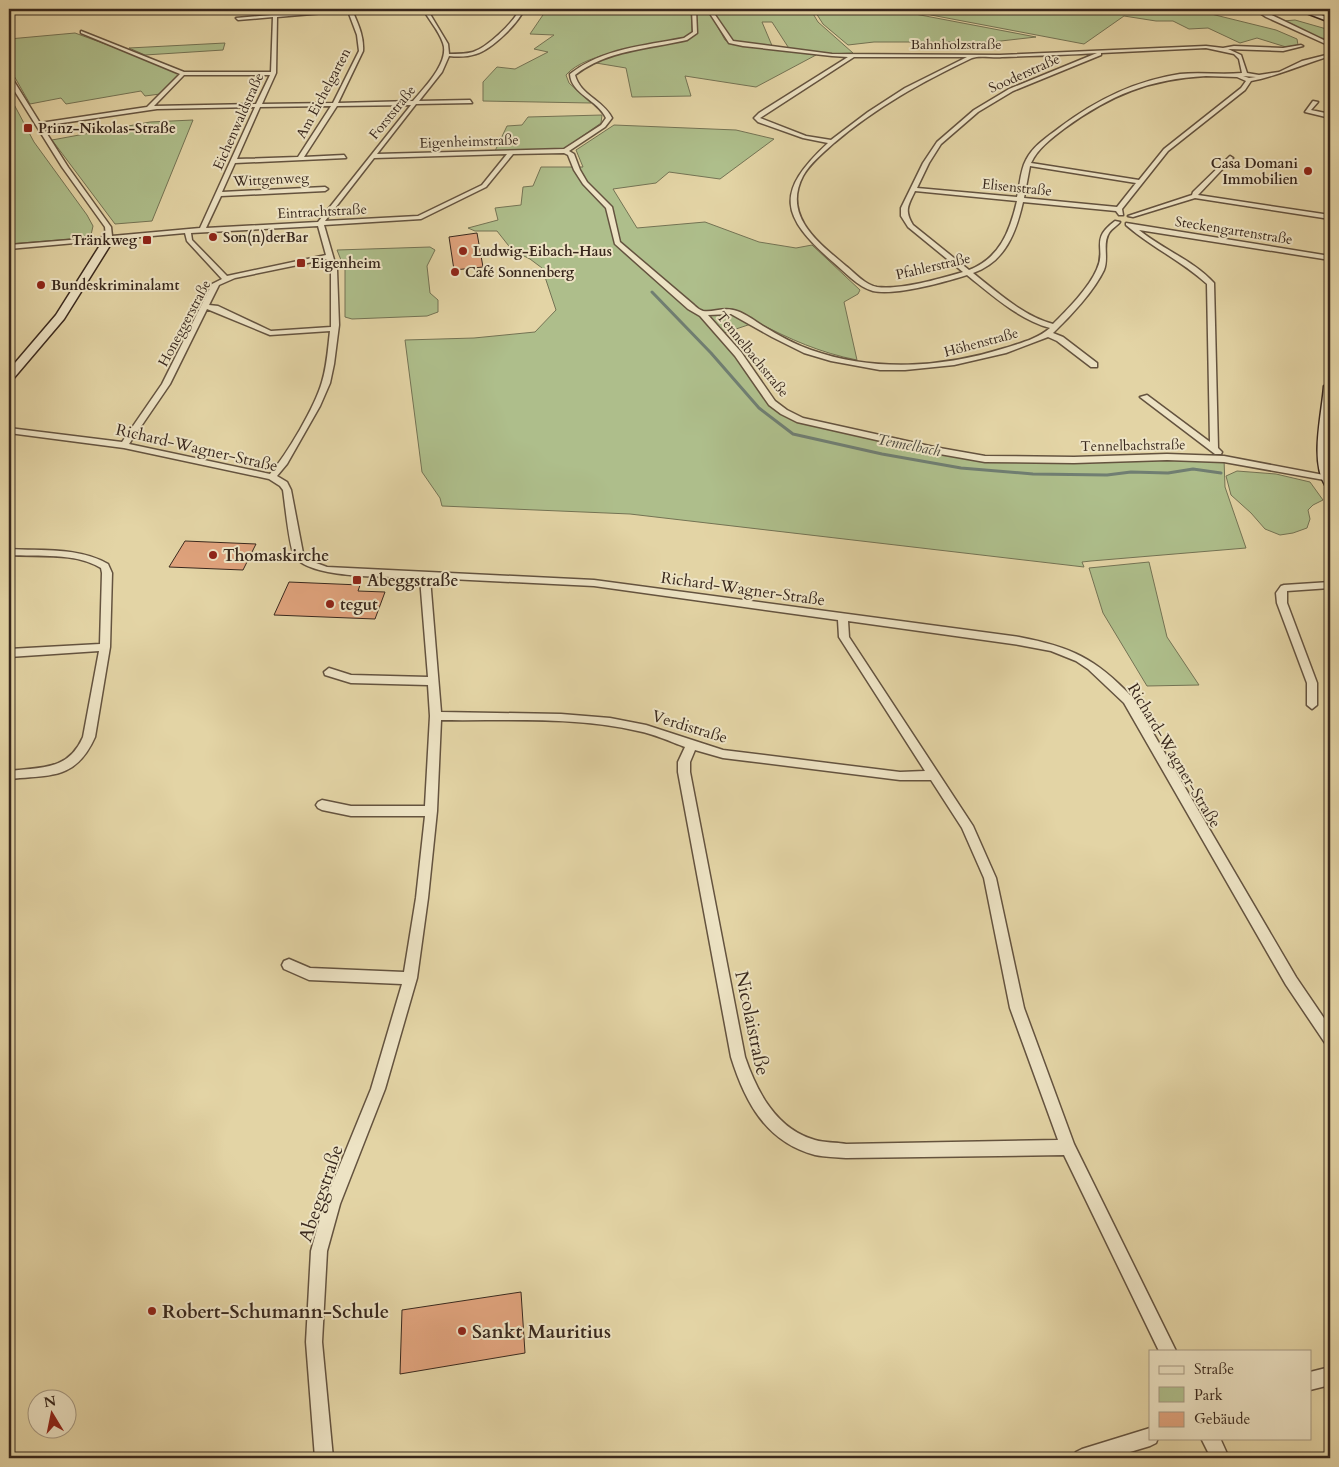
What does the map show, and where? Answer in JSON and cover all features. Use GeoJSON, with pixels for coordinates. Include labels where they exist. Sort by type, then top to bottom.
{"type":"FeatureCollection","features":[{"type":"Feature","properties":{"kind":"street"},"geometry":{"type":"LineString","coordinates":[[238,19],[350,9]]}},
{"type":"Feature","properties":{"kind":"street","name":"Am Eichelgarten"},"geometry":{"type":"LineString","coordinates":[[300,159],[335,104],[361,51],[360,34],[350,9]]}},
{"type":"Feature","properties":{"kind":"street"},"geometry":{"type":"LineString","coordinates":[[425,9],[446,44],[446,55],[478,51],[516,20],[522,9]]}},
{"type":"Feature","properties":{"kind":"street"},"geometry":{"type":"LineString","coordinates":[[565,151],[604,126],[609,118],[605,109],[575,83],[572,75],[588,62],[608,55],[685,39],[695,34],[694,9]]}},
{"type":"Feature","properties":{"kind":"street","name":"Bahnholzstraße"},"geometry":{"type":"LineString","coordinates":[[709,9],[728,38],[737,44],[817,54],[971,56],[1201,47],[1233,52],[1240,57],[1242,75]]}},
{"type":"Feature","properties":{"kind":"street"},"geometry":{"type":"LineString","coordinates":[[1256,9],[1330,45]]}},
{"type":"Feature","properties":{"kind":"street"},"geometry":{"type":"LineString","coordinates":[[1299,9],[1330,20]]}},
{"type":"Feature","properties":{"kind":"street","name":"Eichenwaldstraße"},"geometry":{"type":"LineString","coordinates":[[202,230],[273,73],[275,17]]}},
{"type":"Feature","properties":{"kind":"street"},"geometry":{"type":"LineString","coordinates":[[83,32],[183,74],[273,73]]}},
{"type":"Feature","properties":{"kind":"street","name":"Bahnholzstraße"},"geometry":{"type":"LineString","coordinates":[[1221,49],[1243,46],[1288,49],[1301,46]]}},
{"type":"Feature","properties":{"kind":"street","name":"Sooderstraße"},"geometry":{"type":"LineString","coordinates":[[1094,365],[1051,331],[1025,315],[968,273],[907,221],[904,208],[912,189],[939,143],[976,111],[1010,90],[1096,56],[1100,51]]}},
{"type":"Feature","properties":{"kind":"street","name":"Forststraße"},"geometry":{"type":"LineString","coordinates":[[320,223],[417,103],[439,72],[446,55]]}},
{"type":"Feature","properties":{"kind":"street"},"geometry":{"type":"LineString","coordinates":[[852,55],[757,118],[760,121],[805,137],[833,142],[903,92],[930,76],[971,56]]}},
{"type":"Feature","properties":{"kind":"street"},"geometry":{"type":"LineString","coordinates":[[1242,75],[1259,77],[1280,73],[1304,62],[1330,56]]}},
{"type":"Feature","properties":{"kind":"street"},"geometry":{"type":"LineString","coordinates":[[149,108],[183,74]]}},
{"type":"Feature","properties":{"kind":"street","name":"Pfahlerstraße"},"geometry":{"type":"LineString","coordinates":[[833,142],[809,163],[800,174],[793,193],[794,206],[799,222],[810,238],[862,283],[873,288],[889,289],[968,273],[983,267],[992,260],[1007,243],[1012,234],[1027,164],[1037,148],[1093,106],[1152,81],[1178,75],[1242,75]]}},
{"type":"Feature","properties":{"kind":"street"},"geometry":{"type":"LineString","coordinates":[[1242,75],[1249,80],[1259,80],[1259,77]]}},
{"type":"Feature","properties":{"kind":"street"},"geometry":{"type":"LineString","coordinates":[[9,78],[65,167],[108,227],[109,239],[60,317],[9,377]]}},
{"type":"Feature","properties":{"kind":"street"},"geometry":{"type":"LineString","coordinates":[[1117,222],[1113,217],[1120,212],[1139,182],[1176,141],[1239,93],[1249,80]]}},
{"type":"Feature","properties":{"kind":"street"},"geometry":{"type":"LineString","coordinates":[[39,125],[149,108],[260,104],[470,102]]}},
{"type":"Feature","properties":{"kind":"street"},"geometry":{"type":"LineString","coordinates":[[1315,102],[1307,111],[1330,116]]}},
{"type":"Feature","properties":{"kind":"street","name":"Eigenheimstraße"},"geometry":{"type":"LineString","coordinates":[[373,156],[565,151]]}},
{"type":"Feature","properties":{"kind":"street","name":"Tennelbachstraße"},"geometry":{"type":"LineString","coordinates":[[565,151],[571,154],[577,170],[585,183],[608,207],[612,215],[617,243],[691,307],[703,314],[738,354],[772,403],[800,420],[926,449],[985,459],[1074,460],[1167,457],[1224,459],[1329,473]]}},
{"type":"Feature","properties":{"kind":"street","name":"Eintrachtstraße"},"geometry":{"type":"LineString","coordinates":[[109,239],[202,230],[408,219],[429,215],[484,186],[512,152]]}},
{"type":"Feature","properties":{"kind":"street"},"geometry":{"type":"LineString","coordinates":[[234,161],[344,157]]}},
{"type":"Feature","properties":{"kind":"street"},"geometry":{"type":"LineString","coordinates":[[1195,196],[1195,193],[1230,158]]}},
{"type":"Feature","properties":{"kind":"street"},"geometry":{"type":"LineString","coordinates":[[1027,164],[1139,182]]}},
{"type":"Feature","properties":{"kind":"street","name":"Wittgenweg"},"geometry":{"type":"LineString","coordinates":[[218,194],[325,189]]}},
{"type":"Feature","properties":{"kind":"street","name":"Elisenstraße"},"geometry":{"type":"LineString","coordinates":[[912,189],[1120,212],[1131,222]]}},
{"type":"Feature","properties":{"kind":"street"},"geometry":{"type":"LineString","coordinates":[[1051,331],[1101,270],[1103,262],[1102,239],[1106,231],[1117,222],[1131,222],[1195,196],[1330,217]]}},
{"type":"Feature","properties":{"kind":"street"},"geometry":{"type":"LineString","coordinates":[[1131,222],[1147,240],[1196,270],[1210,283],[1214,448]]}},
{"type":"Feature","properties":{"kind":"street","name":"Steckengartenstraße"},"geometry":{"type":"LineString","coordinates":[[1131,222],[1330,258]]}},
{"type":"Feature","properties":{"kind":"street"},"geometry":{"type":"LineString","coordinates":[[272,477],[282,464],[301,431],[326,383],[334,329],[334,270],[320,223]]}},
{"type":"Feature","properties":{"kind":"street"},"geometry":{"type":"LineString","coordinates":[[188,232],[189,240],[225,278]]}},
{"type":"Feature","properties":{"kind":"street"},"geometry":{"type":"LineString","coordinates":[[9,247],[109,239]]}},
{"type":"Feature","properties":{"kind":"street","name":"Honeggerstraße"},"geometry":{"type":"LineString","coordinates":[[124,445],[166,384],[216,284],[225,278],[330,256]]}},
{"type":"Feature","properties":{"kind":"street"},"geometry":{"type":"LineString","coordinates":[[205,306],[215,308],[270,333],[334,329]]}},
{"type":"Feature","properties":{"kind":"street","name":"Höhenstraße"},"geometry":{"type":"LineString","coordinates":[[703,314],[731,311],[772,334],[819,355],[855,364],[894,368],[926,368],[962,363],[1010,348],[1051,331]]}},
{"type":"Feature","properties":{"kind":"street"},"geometry":{"type":"LineString","coordinates":[[1329,473],[1330,386]]}},
{"type":"Feature","properties":{"kind":"street"},"geometry":{"type":"LineString","coordinates":[[1144,397],[1214,448],[1224,459]]}},
{"type":"Feature","properties":{"kind":"street","name":"Richard-Wagner-Straße"},"geometry":{"type":"LineString","coordinates":[[9,431],[124,445],[272,477],[284,484],[287,490],[298,554],[305,562],[327,570],[594,583],[1046,646],[1070,654],[1090,664],[1109,678],[1128,700],[1290,981],[1330,1038]]}},
{"type":"Feature","properties":{"kind":"street"},"geometry":{"type":"LineString","coordinates":[[9,552],[85,557],[100,562],[105,566],[104,647],[89,736],[83,751],[78,758],[60,769],[9,775]]}},
{"type":"Feature","properties":{"kind":"street","name":"Abeggstraße"},"geometry":{"type":"LineString","coordinates":[[324,1458],[314,1342],[319,1251],[332,1204],[378,1090],[410,978],[431,811],[436,716],[425,574]]}},
{"type":"Feature","properties":{"kind":"street"},"geometry":{"type":"LineString","coordinates":[[1312,705],[1312,683],[1282,603],[1281,593],[1284,588],[1293,586],[1330,585]]}},
{"type":"Feature","properties":{"kind":"street"},"geometry":{"type":"LineString","coordinates":[[843,617],[844,636],[967,826],[990,878],[1017,1008],[1068,1147],[1168,1350]]}},
{"type":"Feature","properties":{"kind":"street"},"geometry":{"type":"LineString","coordinates":[[9,654],[104,647]]}},
{"type":"Feature","properties":{"kind":"street"},"geometry":{"type":"LineString","coordinates":[[329,672],[351,679],[433,681]]}},
{"type":"Feature","properties":{"kind":"street","name":"Verdistraße"},"geometry":{"type":"LineString","coordinates":[[436,716],[597,720],[638,727],[691,746],[723,754],[890,775],[934,775]]}},
{"type":"Feature","properties":{"kind":"street","name":"Nicolaistraße"},"geometry":{"type":"LineString","coordinates":[[691,746],[686,755],[684,772],[736,1048],[748,1088],[762,1112],[785,1132],[812,1147],[846,1151],[1068,1147]]}},
{"type":"Feature","properties":{"kind":"street"},"geometry":{"type":"LineString","coordinates":[[322,805],[351,811],[431,811]]}},
{"type":"Feature","properties":{"kind":"street"},"geometry":{"type":"LineString","coordinates":[[289,965],[308,974],[410,978]]}},
{"type":"Feature","properties":{"kind":"street"},"geometry":{"type":"LineString","coordinates":[[1312,1380],[1330,1376]]}},
{"type":"Feature","properties":{"kind":"street"},"geometry":{"type":"LineString","coordinates":[[1082,1458],[1149,1437]]}},
{"type":"Feature","properties":{"kind":"street"},"geometry":{"type":"LineString","coordinates":[[1211,1440],[1220,1458]]}},
{"type":"Feature","properties":{"kind":"green space"},"geometry":{"type":"Polygon","coordinates":[[[547,9],[691,9],[692,32],[683,38],[603,55],[575,67],[566,75],[569,83],[591,103],[483,101],[483,82],[497,67],[515,69],[548,52],[534,49],[554,35],[530,34],[547,9]]]}},
{"type":"Feature","properties":{"kind":"green space"},"geometry":{"type":"Polygon","coordinates":[[[695,9],[707,9],[725,40],[730,43],[816,55],[756,87],[685,76],[691,96],[632,97],[626,68],[590,62],[609,55],[687,39],[697,34],[695,9]]]}},
{"type":"Feature","properties":{"kind":"green space"},"geometry":{"type":"Polygon","coordinates":[[[711,9],[812,9],[818,22],[853,53],[828,54],[790,50],[772,22],[762,22],[773,48],[733,41],[711,9]]]}},
{"type":"Feature","properties":{"kind":"green space"},"geometry":{"type":"Polygon","coordinates":[[[817,9],[909,9],[915,14],[1036,37],[992,42],[874,42],[848,45],[823,24],[816,13],[817,9]]]}},
{"type":"Feature","properties":{"kind":"green space"},"geometry":{"type":"Polygon","coordinates":[[[917,9],[1199,9],[1203,12],[1276,30],[1297,39],[1298,45],[1286,47],[1257,38],[1240,43],[1208,28],[1189,29],[1173,21],[1156,21],[1124,16],[1084,44],[931,15],[917,9]]]}},
{"type":"Feature","properties":{"kind":"green space"},"geometry":{"type":"Polygon","coordinates":[[[1295,20],[1330,30],[1330,39],[1320,38],[1283,21],[1295,20]]]}},
{"type":"Feature","properties":{"kind":"green space"},"geometry":{"type":"Polygon","coordinates":[[[75,33],[160,64],[180,74],[160,94],[145,96],[141,91],[66,104],[61,98],[30,104],[9,67],[9,39],[75,33]]]}},
{"type":"Feature","properties":{"kind":"green space"},"geometry":{"type":"Polygon","coordinates":[[[225,43],[223,50],[145,55],[129,48],[225,43]]]}},
{"type":"Feature","properties":{"kind":"green space"},"geometry":{"type":"Polygon","coordinates":[[[9,95],[34,142],[87,215],[93,226],[91,235],[72,239],[9,244],[9,95]]]}},
{"type":"Feature","properties":{"kind":"green space"},"geometry":{"type":"Polygon","coordinates":[[[602,115],[601,123],[564,149],[495,151],[507,126],[522,125],[528,117],[602,115]]]}},
{"type":"Feature","properties":{"kind":"green space"},"geometry":{"type":"Polygon","coordinates":[[[193,120],[152,221],[115,224],[52,140],[150,122],[193,120]]]}},
{"type":"Feature","properties":{"kind":"green space"},"geometry":{"type":"Polygon","coordinates":[[[614,125],[736,130],[774,139],[720,179],[669,172],[656,183],[613,189],[637,228],[705,222],[759,242],[796,248],[812,245],[860,290],[858,294],[844,302],[857,360],[806,345],[757,322],[721,334],[772,403],[800,420],[985,459],[1224,459],[1225,487],[1246,548],[1082,562],[1084,567],[630,514],[442,506],[440,498],[422,472],[405,340],[474,338],[535,332],[556,310],[542,268],[530,259],[512,250],[497,231],[475,231],[468,228],[498,220],[495,208],[521,205],[523,187],[533,186],[541,167],[583,167],[576,150],[614,125]]]}},
{"type":"Feature","properties":{"kind":"green space"},"geometry":{"type":"Polygon","coordinates":[[[430,247],[435,250],[427,266],[430,293],[438,300],[438,312],[427,316],[352,319],[345,317],[345,270],[337,250],[430,247]]]}},
{"type":"Feature","properties":{"kind":"green space"},"geometry":{"type":"Polygon","coordinates":[[[1237,471],[1276,474],[1310,482],[1323,500],[1308,510],[1310,519],[1307,528],[1280,535],[1265,529],[1231,495],[1226,476],[1237,471]]]}},
{"type":"Feature","properties":{"kind":"green space"},"geometry":{"type":"Polygon","coordinates":[[[1149,562],[1167,637],[1199,685],[1147,686],[1103,613],[1089,568],[1149,562]]]}},
{"type":"Feature","properties":{"kind":"building","name":"Ludwig-Eibach-Haus"},"geometry":{"type":"Polygon","coordinates":[[[477,233],[483,267],[454,270],[449,237],[477,233]]]}},
{"type":"Feature","properties":{"kind":"building","name":"Thomaskirche"},"geometry":{"type":"Polygon","coordinates":[[[185,541],[256,544],[243,570],[169,567],[185,541]]]}},
{"type":"Feature","properties":{"kind":"building","name":"tegut"},"geometry":{"type":"Polygon","coordinates":[[[289,582],[360,585],[358,591],[385,592],[375,619],[274,615],[289,582]]]}},
{"type":"Feature","properties":{"kind":"building","name":"Sankt Mauritius"},"geometry":{"type":"Polygon","coordinates":[[[521,1292],[525,1353],[400,1374],[402,1310],[521,1292]]]}},
{"type":"Feature","properties":{"kind":"waterway","name":"Tennelbach"},"geometry":{"type":"LineString","coordinates":[[652,292],[711,353],[759,408],[793,434],[882,454],[961,468],[1033,474],[1107,475],[1131,472],[1168,473],[1193,469],[1221,473]]}},
{"type":"Feature","properties":{"kind":"place","name":"Prinz-Nikolas-Straße"},"geometry":{"type":"Point","coordinates":[28,128]}},
{"type":"Feature","properties":{"kind":"place","name":"Casa Domani Immobilien"},"geometry":{"type":"Point","coordinates":[1308,171]}},
{"type":"Feature","properties":{"kind":"place","name":"Son(n)derBar"},"geometry":{"type":"Point","coordinates":[213,237]}},
{"type":"Feature","properties":{"kind":"place","name":"Tränkweg"},"geometry":{"type":"Point","coordinates":[147,240]}},
{"type":"Feature","properties":{"kind":"place","name":"Ludwig-Eibach-Haus"},"geometry":{"type":"Point","coordinates":[463,251]}},
{"type":"Feature","properties":{"kind":"place","name":"Eigenheim"},"geometry":{"type":"Point","coordinates":[301,263]}},
{"type":"Feature","properties":{"kind":"place","name":"Café Sonnenberg"},"geometry":{"type":"Point","coordinates":[455,272]}},
{"type":"Feature","properties":{"kind":"place","name":"Bundeskriminalamt"},"geometry":{"type":"Point","coordinates":[41,285]}},
{"type":"Feature","properties":{"kind":"place","name":"Thomaskirche"},"geometry":{"type":"Point","coordinates":[213,555]}},
{"type":"Feature","properties":{"kind":"place","name":"Abeggstraße"},"geometry":{"type":"Point","coordinates":[357,580]}},
{"type":"Feature","properties":{"kind":"place","name":"tegut"},"geometry":{"type":"Point","coordinates":[330,604]}},
{"type":"Feature","properties":{"kind":"place","name":"Robert-Schumann-Schule"},"geometry":{"type":"Point","coordinates":[152,1311]}},
{"type":"Feature","properties":{"kind":"place","name":"Sankt Mauritius"},"geometry":{"type":"Point","coordinates":[462,1331]}}]}
